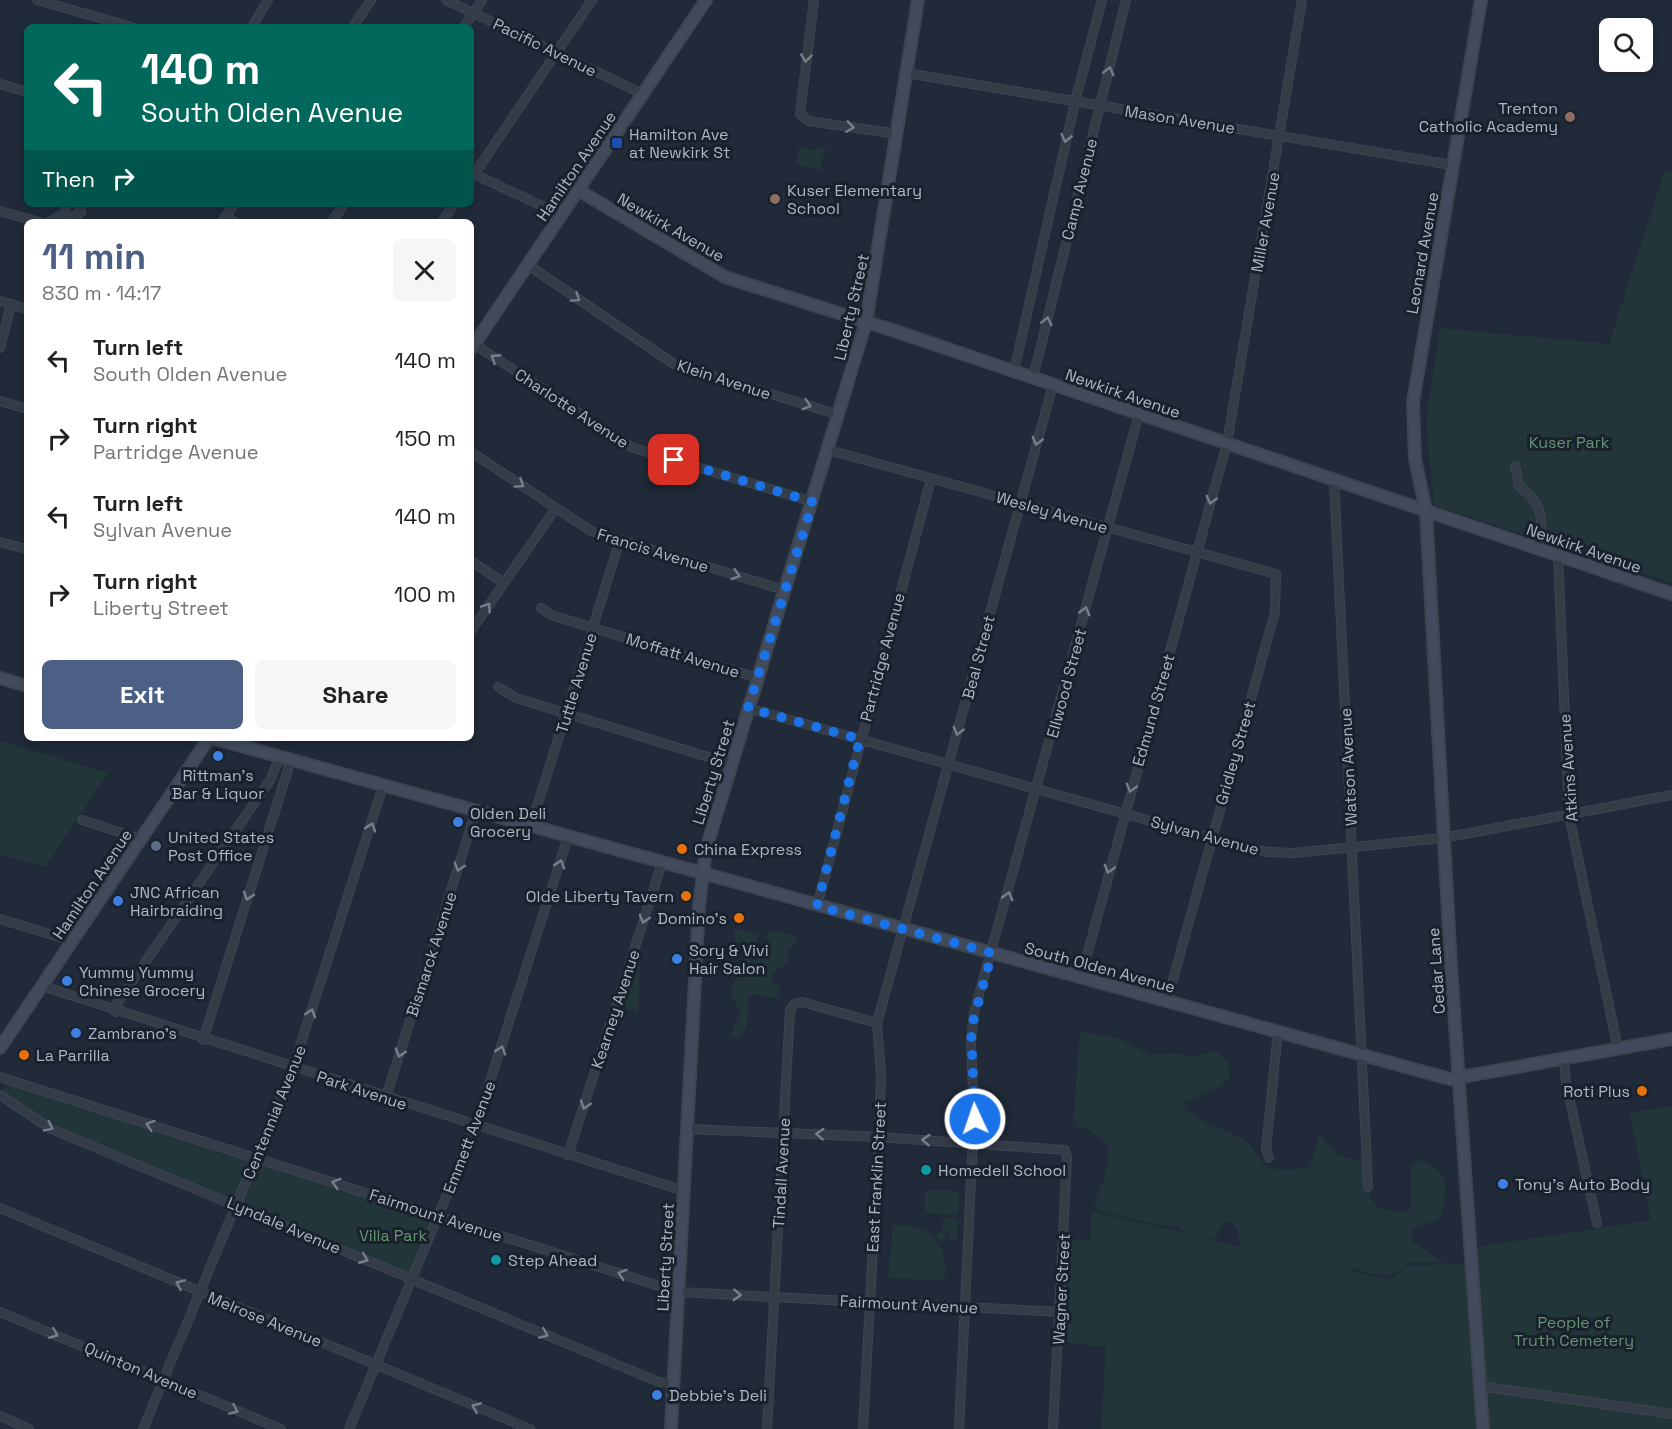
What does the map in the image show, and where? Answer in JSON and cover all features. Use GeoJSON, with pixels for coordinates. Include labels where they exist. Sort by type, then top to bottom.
{"type":"FeatureCollection","features":[{"type":"Feature","properties":{"kind":"street"},"geometry":{"type":"LineString","coordinates":[[37,0],[121,24]]}},
{"type":"Feature","properties":{"kind":"street"},"geometry":{"type":"LineString","coordinates":[[254,24],[268,0]]}},
{"type":"Feature","properties":{"kind":"street"},"geometry":{"type":"LineString","coordinates":[[355,24],[371,0]]}},
{"type":"Feature","properties":{"kind":"street","name":"Pacific Avenue"},"geometry":{"type":"LineString","coordinates":[[446,0],[643,94]]}},
{"type":"Feature","properties":{"kind":"street"},"geometry":{"type":"LineString","coordinates":[[466,24],[482,0]]}},
{"type":"Feature","properties":{"kind":"street"},"geometry":{"type":"LineString","coordinates":[[474,172],[592,0]]}},
{"type":"Feature","properties":{"kind":"street","name":"Hamilton Avenue"},"geometry":{"type":"LineString","coordinates":[[474,341],[528,265],[706,0]]}},
{"type":"Feature","properties":{"kind":"street"},"geometry":{"type":"LineString","coordinates":[[814,0],[800,110],[803,118],[897,134]]}},
{"type":"Feature","properties":{"kind":"street","name":"Liberty Street"},"geometry":{"type":"LineString","coordinates":[[671,1429],[702,874],[706,849],[866,322],[918,0]]}},
{"type":"Feature","properties":{"kind":"street","name":"Camp Avenue"},"geometry":{"type":"LineString","coordinates":[[1014,371],[1075,102],[1102,0]]}},
{"type":"Feature","properties":{"kind":"street","name":"Camp Avenue"},"geometry":{"type":"LineString","coordinates":[[1033,378],[1126,0]]}},
{"type":"Feature","properties":{"kind":"street","name":"Miller Avenue"},"geometry":{"type":"LineString","coordinates":[[1227,443],[1302,0]]}},
{"type":"Feature","properties":{"kind":"street","name":"Leonard Avenue"},"geometry":{"type":"LineString","coordinates":[[1426,511],[1415,459],[1413,402],[1481,0]]}},
{"type":"Feature","properties":{"kind":"street","name":"Mason Avenue"},"geometry":{"type":"LineString","coordinates":[[907,73],[1452,165]]}},
{"type":"Feature","properties":{"kind":"street"},"geometry":{"type":"LineString","coordinates":[[0,84],[24,91]]}},
{"type":"Feature","properties":{"kind":"street"},"geometry":{"type":"LineString","coordinates":[[474,176],[561,215]]}},
{"type":"Feature","properties":{"kind":"street","name":"Newkirk Avenue"},"geometry":{"type":"LineString","coordinates":[[578,190],[725,276],[1014,371],[1672,594]]}},
{"type":"Feature","properties":{"kind":"street"},"geometry":{"type":"LineString","coordinates":[[53,219],[66,208],[72,218],[79,219]]}},
{"type":"Feature","properties":{"kind":"street"},"geometry":{"type":"LineString","coordinates":[[0,211],[28,219]]}},
{"type":"Feature","properties":{"kind":"street","name":"Klein Avenue"},"geometry":{"type":"LineString","coordinates":[[528,265],[674,364],[839,415]]}},
{"type":"Feature","properties":{"kind":"street"},"geometry":{"type":"LineString","coordinates":[[0,301],[24,308]]}},
{"type":"Feature","properties":{"kind":"street"},"geometry":{"type":"LineString","coordinates":[[0,348],[11,304]]}},
{"type":"Feature","properties":{"kind":"street","name":"Charlotte Avenue"},"geometry":{"type":"LineString","coordinates":[[474,343],[631,447],[813,502]]}},
{"type":"Feature","properties":{"kind":"street","name":"Beal Street"},"geometry":{"type":"LineString","coordinates":[[903,929],[1053,385]]}},
{"type":"Feature","properties":{"kind":"street"},"geometry":{"type":"LineString","coordinates":[[0,401],[24,408]]}},
{"type":"Feature","properties":{"kind":"street","name":"Ellwood Street"},"geometry":{"type":"LineString","coordinates":[[959,1429],[973,1143],[971,1029],[1138,414]]}},
{"type":"Feature","properties":{"kind":"street","name":"Edmund Street"},"geometry":{"type":"LineString","coordinates":[[1081,977],[1124,812],[1227,443]]}},
{"type":"Feature","properties":{"kind":"street","name":"Wesley Avenue"},"geometry":{"type":"LineString","coordinates":[[829,450],[1275,574]]}},
{"type":"Feature","properties":{"kind":"street","name":"Francis Avenue"},"geometry":{"type":"LineString","coordinates":[[474,454],[591,531],[784,590]]}},
{"type":"Feature","properties":{"kind":"street"},"geometry":{"type":"LineString","coordinates":[[1515,466],[1516,480],[1541,515],[1543,528],[1537,548]]}},
{"type":"Feature","properties":{"kind":"street","name":"Partridge Avenue"},"geometry":{"type":"LineString","coordinates":[[817,906],[930,479]]}},
{"type":"Feature","properties":{"kind":"street","name":"Watson Avenue"},"geometry":{"type":"LineString","coordinates":[[1334,479],[1368,1187]]}},
{"type":"Feature","properties":{"kind":"street"},"geometry":{"type":"LineString","coordinates":[[474,627],[555,508]]}},
{"type":"Feature","properties":{"kind":"street","name":"Cedar Lane"},"geometry":{"type":"LineString","coordinates":[[1426,511],[1443,838],[1483,1429]]}},
{"type":"Feature","properties":{"kind":"street","name":"Tuttle Avenue"},"geometry":{"type":"LineString","coordinates":[[531,826],[620,540]]}},
{"type":"Feature","properties":{"kind":"street"},"geometry":{"type":"LineString","coordinates":[[0,542],[24,548]]}},
{"type":"Feature","properties":{"kind":"street","name":"Atkins Avenue"},"geometry":{"type":"LineString","coordinates":[[1558,555],[1569,815],[1618,1049]]}},
{"type":"Feature","properties":{"kind":"street"},"geometry":{"type":"LineString","coordinates":[[474,563],[504,583]]}},
{"type":"Feature","properties":{"kind":"street","name":"Gridley Street"},"geometry":{"type":"LineString","coordinates":[[1167,1001],[1275,612],[1275,574]]}},
{"type":"Feature","properties":{"kind":"street","name":"Moffatt Avenue"},"geometry":{"type":"LineString","coordinates":[[541,608],[548,615],[758,678]]}},
{"type":"Feature","properties":{"kind":"street"},"geometry":{"type":"LineString","coordinates":[[0,678],[24,685]]}},
{"type":"Feature","properties":{"kind":"street"},"geometry":{"type":"LineString","coordinates":[[498,687],[516,698],[732,764]]}},
{"type":"Feature","properties":{"kind":"street","name":"Sylvan Avenue"},"geometry":{"type":"LineString","coordinates":[[748,708],[1212,838],[1281,854],[1443,838],[1672,795]]}},
{"type":"Feature","properties":{"kind":"street","name":"Hamilton Avenue"},"geometry":{"type":"LineString","coordinates":[[0,1048],[6,1030],[42,987],[140,838],[208,741]]}},
{"type":"Feature","properties":{"kind":"street","name":"South Olden Avenue"},"geometry":{"type":"LineString","coordinates":[[221,741],[1363,1056],[1458,1079],[1672,1039]]}},
{"type":"Feature","properties":{"kind":"street"},"geometry":{"type":"LineString","coordinates":[[116,1012],[118,1002],[265,786],[286,759]]}},
{"type":"Feature","properties":{"kind":"street"},"geometry":{"type":"LineString","coordinates":[[203,1040],[279,798],[286,759]]}},
{"type":"Feature","properties":{"kind":"street"},"geometry":{"type":"LineString","coordinates":[[265,786],[274,788],[279,798]]}},
{"type":"Feature","properties":{"kind":"street","name":"Centennial Avenue"},"geometry":{"type":"LineString","coordinates":[[143,1429],[293,1068],[383,786]]}},
{"type":"Feature","properties":{"kind":"street","name":"Bismarck Avenue"},"geometry":{"type":"LineString","coordinates":[[386,1097],[476,811]]}},
{"type":"Feature","properties":{"kind":"street"},"geometry":{"type":"LineString","coordinates":[[82,820],[140,838]]}},
{"type":"Feature","properties":{"kind":"street","name":"Emmett Avenue"},"geometry":{"type":"LineString","coordinates":[[349,1429],[476,1125],[568,837]]}},
{"type":"Feature","properties":{"kind":"street","name":"Kearney Avenue"},"geometry":{"type":"LineString","coordinates":[[568,1155],[662,863]]}},
{"type":"Feature","properties":{"kind":"street"},"geometry":{"type":"LineString","coordinates":[[0,919],[72,941]]}},
{"type":"Feature","properties":{"kind":"street","name":"East Franklin Street"},"geometry":{"type":"LineString","coordinates":[[863,1429],[879,1137],[881,1075],[877,1023],[903,929]]}},
{"type":"Feature","properties":{"kind":"street","name":"Park Avenue"},"geometry":{"type":"LineString","coordinates":[[42,987],[684,1191]]}},
{"type":"Feature","properties":{"kind":"street","name":"Tindall Avenue"},"geometry":{"type":"LineString","coordinates":[[767,1429],[789,1019],[794,1004],[802,1002],[877,1023]]}},
{"type":"Feature","properties":{"kind":"street"},"geometry":{"type":"LineString","coordinates":[[1269,1158],[1266,1149],[1278,1031]]}},
{"type":"Feature","properties":{"kind":"street"},"geometry":{"type":"LineString","coordinates":[[1564,1059],[1566,1083],[1597,1223]]}},
{"type":"Feature","properties":{"kind":"street","name":"Fairmount Avenue"},"geometry":{"type":"LineString","coordinates":[[0,1077],[678,1292],[1060,1312]]}},
{"type":"Feature","properties":{"kind":"street","name":"Lyndale Avenue"},"geometry":{"type":"LineString","coordinates":[[0,1095],[51,1129],[659,1382],[673,1383]]}},
{"type":"Feature","properties":{"kind":"street"},"geometry":{"type":"LineString","coordinates":[[687,1129],[973,1143]]}},
{"type":"Feature","properties":{"kind":"street","name":"Wagner Street"},"geometry":{"type":"LineString","coordinates":[[973,1143],[1065,1150],[1067,1157],[1053,1429]]}},
{"type":"Feature","properties":{"kind":"street","name":"Melrose Avenue"},"geometry":{"type":"LineString","coordinates":[[0,1208],[530,1429]]}},
{"type":"Feature","properties":{"kind":"street","name":"Quinton Avenue"},"geometry":{"type":"LineString","coordinates":[[0,1312],[281,1429]]}},
{"type":"Feature","properties":{"kind":"street"},"geometry":{"type":"LineString","coordinates":[[1480,1386],[1672,1414]]}},
{"type":"Feature","properties":{"kind":"street"},"geometry":{"type":"LineString","coordinates":[[0,1416],[29,1429]]}},
{"type":"Feature","properties":{"kind":"green space"},"geometry":{"type":"Polygon","coordinates":[[[821,146],[825,148],[820,171],[796,164],[799,147],[814,150],[821,146]]]}},
{"type":"Feature","properties":{"kind":"green space","name":"Kuser Park"},"geometry":{"type":"Polygon","coordinates":[[[1664,172],[1672,173],[1672,583],[1434,505],[1426,421],[1440,328],[1609,344],[1664,172]]]}},
{"type":"Feature","properties":{"kind":"green space"},"geometry":{"type":"Polygon","coordinates":[[[0,741],[108,773],[45,867],[0,855],[0,741]]]}},
{"type":"Feature","properties":{"kind":"green space"},"geometry":{"type":"Polygon","coordinates":[[[735,928],[759,934],[756,945],[767,958],[771,951],[766,932],[783,932],[798,939],[787,952],[788,962],[772,974],[773,983],[780,986],[778,997],[766,998],[755,994],[748,997],[747,1026],[740,1037],[730,1037],[740,1012],[730,992],[740,968],[746,963],[735,943],[735,928]]]}},
{"type":"Feature","properties":{"kind":"green space"},"geometry":{"type":"Polygon","coordinates":[[[641,945],[638,1013],[622,1007],[641,945]]]}},
{"type":"Feature","properties":{"kind":"green space","name":"People of Truth Cemetery"},"geometry":{"type":"Polygon","coordinates":[[[1080,1031],[1119,1039],[1151,1055],[1171,1053],[1195,1056],[1216,1051],[1227,1061],[1230,1077],[1223,1085],[1184,1103],[1185,1109],[1206,1122],[1243,1139],[1266,1165],[1284,1170],[1310,1167],[1319,1133],[1336,1154],[1365,1163],[1370,1183],[1369,1197],[1381,1209],[1404,1213],[1411,1208],[1410,1166],[1419,1160],[1430,1165],[1442,1176],[1445,1182],[1445,1197],[1441,1217],[1410,1231],[1413,1242],[1443,1262],[1409,1263],[1392,1275],[1375,1275],[1353,1268],[1348,1271],[1390,1280],[1406,1266],[1470,1263],[1470,1248],[1651,1220],[1630,1113],[1672,1106],[1672,1429],[1101,1429],[1106,1347],[1064,1342],[1070,1240],[1090,1241],[1091,1211],[1187,1234],[1179,1227],[1158,1225],[1099,1211],[1094,1203],[1105,1176],[1110,1148],[1091,1131],[1073,1126],[1080,1031]],[[1231,1221],[1225,1222],[1215,1239],[1207,1239],[1240,1247],[1238,1231],[1231,1221]]]}},
{"type":"Feature","properties":{"kind":"green space","name":"Villa Park"},"geometry":{"type":"Polygon","coordinates":[[[7,1084],[433,1218],[412,1274],[47,1124],[2,1093],[7,1084]]]}},
{"type":"Feature","properties":{"kind":"green space"},"geometry":{"type":"Polygon","coordinates":[[[925,1190],[959,1191],[958,1215],[925,1213],[925,1190]]]}},
{"type":"Feature","properties":{"kind":"green space"},"geometry":{"type":"Polygon","coordinates":[[[943,1218],[958,1219],[957,1239],[949,1239],[949,1231],[942,1231],[943,1218]]]}},
{"type":"Feature","properties":{"kind":"green space"},"geometry":{"type":"Polygon","coordinates":[[[906,1225],[925,1232],[938,1244],[945,1261],[944,1281],[888,1278],[893,1226],[906,1225]]]}},
{"type":"Feature","properties":{"kind":"green space"},"geometry":{"type":"Polygon","coordinates":[[[942,1231],[947,1237],[941,1242],[935,1235],[942,1231]]]}},
{"type":"Feature","properties":{"kind":"place","name":"Trenton Catholic Academy"},"geometry":{"type":"Point","coordinates":[1570,117]}},
{"type":"Feature","properties":{"kind":"place","name":"Hamilton Ave at Newkirk St"},"geometry":{"type":"Point","coordinates":[617,143]}},
{"type":"Feature","properties":{"kind":"place","name":"Kuser Elementary School"},"geometry":{"type":"Point","coordinates":[775,199]}},
{"type":"Feature","properties":{"kind":"place","name":"Rittman's Bar & Liquor"},"geometry":{"type":"Point","coordinates":[218,756]}},
{"type":"Feature","properties":{"kind":"place","name":"Olden Deli Grocery"},"geometry":{"type":"Point","coordinates":[458,822]}},
{"type":"Feature","properties":{"kind":"place","name":"United States Post Office"},"geometry":{"type":"Point","coordinates":[156,846]}},
{"type":"Feature","properties":{"kind":"place","name":"China Express"},"geometry":{"type":"Point","coordinates":[682,849]}},
{"type":"Feature","properties":{"kind":"place","name":"Olde Liberty Tavern"},"geometry":{"type":"Point","coordinates":[686,896]}},
{"type":"Feature","properties":{"kind":"place","name":"JNC African Hairbraiding"},"geometry":{"type":"Point","coordinates":[118,901]}},
{"type":"Feature","properties":{"kind":"place","name":"Domino's"},"geometry":{"type":"Point","coordinates":[739,918]}},
{"type":"Feature","properties":{"kind":"place","name":"Sory & Vivi Hair Salon"},"geometry":{"type":"Point","coordinates":[677,959]}},
{"type":"Feature","properties":{"kind":"place","name":"Yummy Yummy Chinese Grocery"},"geometry":{"type":"Point","coordinates":[67,981]}},
{"type":"Feature","properties":{"kind":"place","name":"Zambrano's"},"geometry":{"type":"Point","coordinates":[76,1033]}},
{"type":"Feature","properties":{"kind":"place","name":"La Parrilla"},"geometry":{"type":"Point","coordinates":[24,1055]}},
{"type":"Feature","properties":{"kind":"place","name":"Roti Plus"},"geometry":{"type":"Point","coordinates":[1642,1091]}},
{"type":"Feature","properties":{"kind":"place","name":"Homedell School"},"geometry":{"type":"Point","coordinates":[926,1170]}},
{"type":"Feature","properties":{"kind":"place","name":"Tony's Auto Body"},"geometry":{"type":"Point","coordinates":[1503,1184]}},
{"type":"Feature","properties":{"kind":"place","name":"Step Ahead"},"geometry":{"type":"Point","coordinates":[496,1260]}},
{"type":"Feature","properties":{"kind":"place","name":"Debbie's Deli"},"geometry":{"type":"Point","coordinates":[657,1395]}},
{"type":"Feature","properties":{"kind":"route"},"geometry":{"type":"LineString","coordinates":[[674,460],[813,502],[748,708],[860,739],[817,906],[992,953],[971,1029],[975,1119]]}}]}
